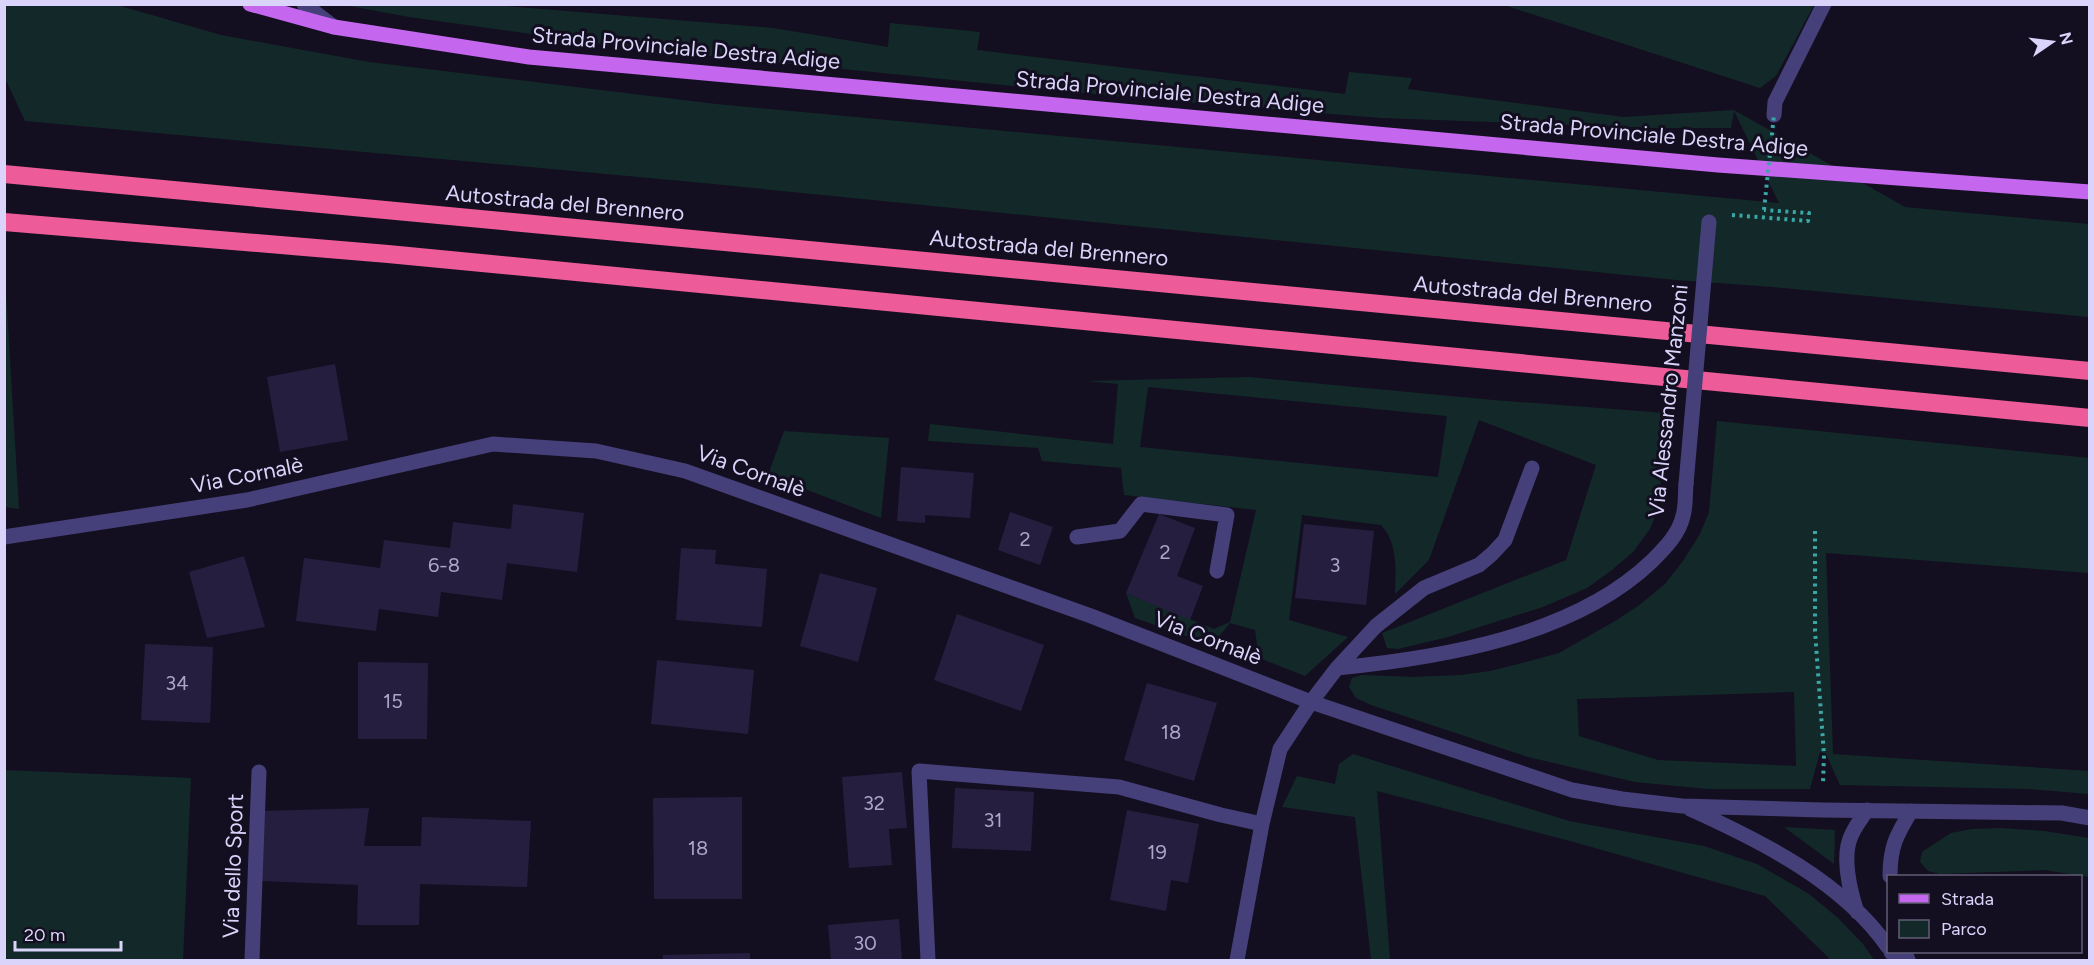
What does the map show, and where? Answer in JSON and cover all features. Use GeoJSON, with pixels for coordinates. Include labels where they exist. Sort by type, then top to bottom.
{"type":"FeatureCollection","features":[{"type":"Feature","properties":{"kind":"highway","name":"Autostrada del Brennero"},"geometry":{"type":"LineString","coordinates":[[4,174],[2090,371]]}},
{"type":"Feature","properties":{"kind":"highway"},"geometry":{"type":"LineString","coordinates":[[4,222],[388,254],[2090,418]]}},
{"type":"Feature","properties":{"kind":"main road","name":"Strada Provinciale Destra Adige"},"geometry":{"type":"LineString","coordinates":[[250,4],[334,27],[529,57],[1718,165],[2090,192]]}},
{"type":"Feature","properties":{"kind":"street"},"geometry":{"type":"LineString","coordinates":[[304,4],[334,27]]}},
{"type":"Feature","properties":{"kind":"street"},"geometry":{"type":"LineString","coordinates":[[1774,115],[1775,102],[1824,4]]}},
{"type":"Feature","properties":{"kind":"street","name":"Via Alessandro Manzoni"},"geometry":{"type":"LineString","coordinates":[[1336,668],[1414,659],[1516,636],[1585,609],[1606,597],[1640,572],[1666,548],[1675,535],[1683,516],[1708,222]]}},
{"type":"Feature","properties":{"kind":"street","name":"Via Cornalè"},"geometry":{"type":"LineString","coordinates":[[4,537],[247,500],[493,444],[596,451],[685,471],[1092,616],[1311,702],[1572,790],[1622,800],[1682,806],[2062,813],[2090,818]]}},
{"type":"Feature","properties":{"kind":"street"},"geometry":{"type":"LineString","coordinates":[[1237,960],[1262,824],[1280,749],[1336,668],[1376,626],[1424,588],[1479,565],[1505,540],[1532,468]]}},
{"type":"Feature","properties":{"kind":"street"},"geometry":{"type":"LineString","coordinates":[[1077,537],[1120,531],[1141,504],[1227,515],[1217,571]]}},
{"type":"Feature","properties":{"kind":"street"},"geometry":{"type":"LineString","coordinates":[[928,960],[919,771],[1119,787],[1262,824]]}},
{"type":"Feature","properties":{"kind":"street","name":"Via dello Sport"},"geometry":{"type":"LineString","coordinates":[[252,960],[259,772]]}},
{"type":"Feature","properties":{"kind":"street"},"geometry":{"type":"LineString","coordinates":[[1682,806],[1765,845],[1811,874],[1857,912],[1881,936],[1887,945]]}},
{"type":"Feature","properties":{"kind":"street"},"geometry":{"type":"LineString","coordinates":[[1857,912],[1849,879],[1848,850],[1851,836],[1868,810]]}},
{"type":"Feature","properties":{"kind":"street"},"geometry":{"type":"LineString","coordinates":[[1890,875],[1890,855],[1898,833],[1911,811]]}},
{"type":"Feature","properties":{"kind":"path"},"geometry":{"type":"LineString","coordinates":[[1708,222],[1710,213],[1808,221],[1809,213],[1764,210],[1774,115]]}},
{"type":"Feature","properties":{"kind":"path"},"geometry":{"type":"LineString","coordinates":[[1815,531],[1815,632],[1824,755],[1822,810]]}},
{"type":"Feature","properties":{"kind":"green space"},"geometry":{"type":"Polygon","coordinates":[[[1814,4],[1776,76],[1760,88],[1507,6],[1492,5],[1814,4]]]}},
{"type":"Feature","properties":{"kind":"green space"},"geometry":{"type":"Polygon","coordinates":[[[5,5],[117,5],[221,35],[369,62],[716,104],[1779,203],[1734,111],[1731,128],[1655,128],[1382,118],[1123,97],[640,49],[409,17],[344,5],[494,5],[773,28],[888,47],[890,23],[980,32],[977,50],[1345,94],[1349,72],[1412,78],[1408,89],[1624,117],[1734,110],[1905,207],[2089,224],[2089,317],[1676,280],[693,182],[25,121],[5,78],[5,5]]]}},
{"type":"Feature","properties":{"kind":"green space"},"geometry":{"type":"Polygon","coordinates":[[[5,276],[19,509],[5,507],[5,276]]]}},
{"type":"Feature","properties":{"kind":"green space"},"geometry":{"type":"Polygon","coordinates":[[[1249,377],[1493,400],[1665,413],[1659,507],[1650,529],[1633,552],[1587,588],[1543,607],[1448,637],[1398,649],[1387,648],[1382,633],[1566,560],[1596,465],[1479,420],[1429,560],[1395,594],[1393,548],[1387,532],[1381,525],[1302,515],[1289,620],[1348,637],[1305,676],[1259,658],[1255,630],[1230,623],[1212,645],[1135,618],[1126,593],[1214,629],[1230,622],[1256,510],[1124,495],[1121,468],[1042,461],[1038,448],[928,441],[930,424],[1113,444],[1118,384],[1086,381],[1249,377]],[[1148,387],[1140,447],[1438,477],[1447,416],[1148,387]]]}},
{"type":"Feature","properties":{"kind":"green space"},"geometry":{"type":"Polygon","coordinates":[[[1717,421],[2089,458],[2089,573],[1826,553],[1833,754],[2089,771],[2089,794],[2029,789],[1840,785],[1826,754],[1820,752],[1810,789],[1708,789],[1635,782],[1528,757],[1371,705],[1356,698],[1349,687],[1352,678],[1362,675],[1413,677],[1461,675],[1490,671],[1559,653],[1615,621],[1665,584],[1700,534],[1709,512],[1717,421]],[[1794,692],[1577,699],[1579,736],[1658,760],[1796,766],[1794,692]]]}},
{"type":"Feature","properties":{"kind":"green space"},"geometry":{"type":"Polygon","coordinates":[[[784,431],[889,438],[881,518],[768,475],[784,431]]]}},
{"type":"Feature","properties":{"kind":"green space"},"geometry":{"type":"Polygon","coordinates":[[[1353,754],[1569,821],[1704,846],[1757,864],[1809,894],[1838,918],[1863,944],[1874,960],[1831,960],[1765,896],[1570,841],[1377,791],[1390,960],[1371,960],[1355,817],[1282,807],[1297,776],[1335,784],[1339,764],[1353,754]]]}},
{"type":"Feature","properties":{"kind":"green space"},"geometry":{"type":"Polygon","coordinates":[[[5,770],[191,778],[183,960],[5,960],[5,770]]]}},
{"type":"Feature","properties":{"kind":"green space"},"geometry":{"type":"Polygon","coordinates":[[[1784,827],[1835,830],[1834,864],[1784,827]]]}},
{"type":"Feature","properties":{"kind":"green space"},"geometry":{"type":"Polygon","coordinates":[[[2001,828],[2044,831],[2089,838],[2089,877],[2044,870],[1940,874],[1928,871],[1920,862],[1922,852],[1951,833],[1972,829],[2001,828]]]}},
{"type":"Feature","properties":{"kind":"building"},"geometry":{"type":"Polygon","coordinates":[[[335,364],[348,440],[280,452],[267,377],[335,364]]]}},
{"type":"Feature","properties":{"kind":"building"},"geometry":{"type":"Polygon","coordinates":[[[901,467],[974,473],[970,518],[925,515],[925,523],[897,521],[901,467]]]}},
{"type":"Feature","properties":{"kind":"building"},"geometry":{"type":"Polygon","coordinates":[[[513,504],[584,513],[577,572],[507,563],[502,600],[441,592],[438,617],[379,609],[376,631],[296,621],[304,558],[380,568],[384,540],[450,548],[453,522],[511,529],[513,504]]]}},
{"type":"Feature","properties":{"kind":"building"},"geometry":{"type":"Polygon","coordinates":[[[1010,512],[1053,527],[1040,565],[998,550],[1010,512]]]}},
{"type":"Feature","properties":{"kind":"building"},"geometry":{"type":"Polygon","coordinates":[[[1159,514],[1195,528],[1177,576],[1203,586],[1190,620],[1126,593],[1159,514]]]}},
{"type":"Feature","properties":{"kind":"building"},"geometry":{"type":"Polygon","coordinates":[[[1304,524],[1374,531],[1366,605],[1295,598],[1304,524]]]}},
{"type":"Feature","properties":{"kind":"building"},"geometry":{"type":"Polygon","coordinates":[[[681,548],[716,550],[715,564],[767,569],[762,627],[676,620],[681,548]]]}},
{"type":"Feature","properties":{"kind":"building"},"geometry":{"type":"Polygon","coordinates":[[[244,556],[265,627],[207,638],[189,572],[244,556]]]}},
{"type":"Feature","properties":{"kind":"building"},"geometry":{"type":"Polygon","coordinates":[[[820,573],[877,588],[858,662],[800,646],[820,573]]]}},
{"type":"Feature","properties":{"kind":"building"},"geometry":{"type":"Polygon","coordinates":[[[957,614],[1044,645],[1021,711],[934,680],[957,614]]]}},
{"type":"Feature","properties":{"kind":"building"},"geometry":{"type":"Polygon","coordinates":[[[145,644],[213,647],[210,723],[141,720],[145,644]]]}},
{"type":"Feature","properties":{"kind":"building"},"geometry":{"type":"Polygon","coordinates":[[[657,660],[754,670],[748,734],[651,724],[657,660]]]}},
{"type":"Feature","properties":{"kind":"building"},"geometry":{"type":"Polygon","coordinates":[[[358,662],[428,663],[427,739],[358,739],[358,662]]]}},
{"type":"Feature","properties":{"kind":"building"},"geometry":{"type":"Polygon","coordinates":[[[1147,683],[1217,703],[1194,781],[1124,760],[1147,683]]]}},
{"type":"Feature","properties":{"kind":"building"},"geometry":{"type":"Polygon","coordinates":[[[902,772],[907,828],[889,829],[892,865],[849,868],[842,777],[902,772]]]}},
{"type":"Feature","properties":{"kind":"building"},"geometry":{"type":"Polygon","coordinates":[[[955,788],[1034,792],[1031,851],[952,848],[955,788]]]}},
{"type":"Feature","properties":{"kind":"building"},"geometry":{"type":"Polygon","coordinates":[[[742,797],[742,899],[654,899],[653,798],[742,797]]]}},
{"type":"Feature","properties":{"kind":"building"},"geometry":{"type":"Polygon","coordinates":[[[369,808],[364,846],[421,846],[422,817],[531,821],[527,887],[420,884],[419,925],[357,925],[358,885],[262,881],[262,811],[369,808]]]}},
{"type":"Feature","properties":{"kind":"building"},"geometry":{"type":"Polygon","coordinates":[[[1127,810],[1199,824],[1188,883],[1171,880],[1166,911],[1110,900],[1127,810]]]}},
{"type":"Feature","properties":{"kind":"building"},"geometry":{"type":"Polygon","coordinates":[[[899,919],[902,960],[831,960],[828,925],[899,919]]]}},
{"type":"Feature","properties":{"kind":"building"},"geometry":{"type":"Polygon","coordinates":[[[750,953],[750,960],[663,960],[663,955],[750,953]]]}}]}
